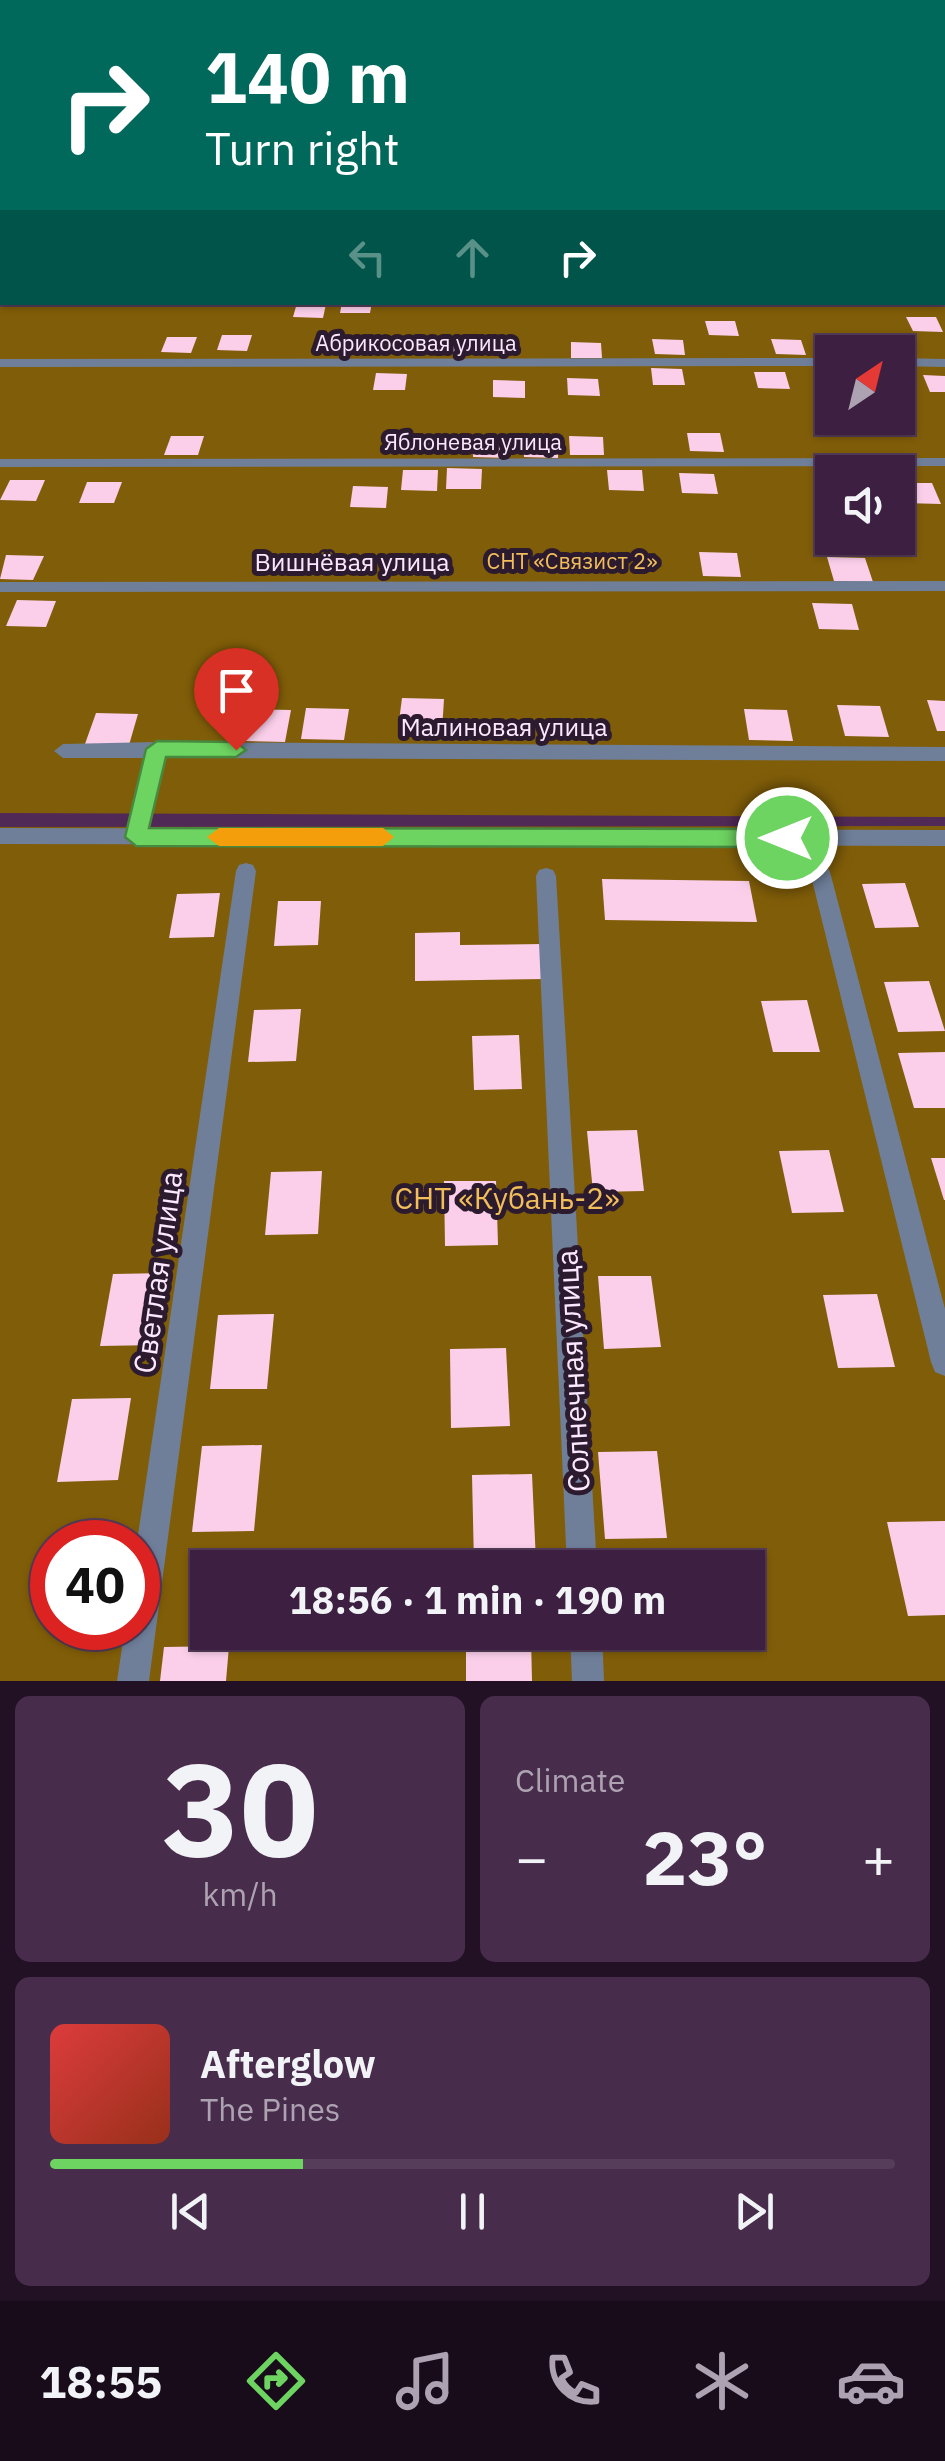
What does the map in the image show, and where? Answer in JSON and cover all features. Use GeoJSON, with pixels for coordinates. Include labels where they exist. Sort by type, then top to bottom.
{"type":"FeatureCollection","features":[{"type":"Feature","properties":{"kind":"street","name":"Абрикосовая улица"},"geometry":{"type":"LineString","coordinates":[[0,363],[815,362]]}},
{"type":"Feature","properties":{"kind":"street"},"geometry":{"type":"LineString","coordinates":[[915,362],[945,362]]}},
{"type":"Feature","properties":{"kind":"street","name":"Яблоневая улица"},"geometry":{"type":"LineString","coordinates":[[0,462],[945,462]]}},
{"type":"Feature","properties":{"kind":"street","name":"Вишнёвая улица"},"geometry":{"type":"LineString","coordinates":[[0,587],[945,586]]}},
{"type":"Feature","properties":{"kind":"street"},"geometry":{"type":"LineString","coordinates":[[136,837],[157,749]]}},
{"type":"Feature","properties":{"kind":"street","name":"Малиновая улица"},"geometry":{"type":"LineString","coordinates":[[63,751],[945,754]]}},
{"type":"Feature","properties":{"kind":"street"},"geometry":{"type":"LineString","coordinates":[[0,836],[945,838]]}},
{"type":"Feature","properties":{"kind":"street","name":"Светлая улица"},"geometry":{"type":"LineString","coordinates":[[133,1681],[246,871]]}},
{"type":"Feature","properties":{"kind":"street"},"geometry":{"type":"LineString","coordinates":[[820,872],[945,1362]]}},
{"type":"Feature","properties":{"kind":"street","name":"Солнечная улица"},"geometry":{"type":"LineString","coordinates":[[546,876],[581,1550]]}},
{"type":"Feature","properties":{"kind":"street"},"geometry":{"type":"LineString","coordinates":[[587,1650],[588,1681]]}},
{"type":"Feature","properties":{"kind":"green space","name":"СНТ «Связист 2»"},"geometry":{"type":"Polygon","coordinates":[[[0,305],[945,305],[945,817],[0,813],[0,305]]]}},
{"type":"Feature","properties":{"kind":"green space","name":"СНТ «Кубань-2»"},"geometry":{"type":"Polygon","coordinates":[[[945,826],[945,1681],[0,1681],[0,827],[945,826]]]}},
{"type":"Feature","properties":{"kind":"building"},"geometry":{"type":"Polygon","coordinates":[[[296,305],[326,305],[323,318],[293,317],[296,305]]]}},
{"type":"Feature","properties":{"kind":"building"},"geometry":{"type":"Polygon","coordinates":[[[341,305],[371,305],[370,313],[340,313],[341,305]]]}},
{"type":"Feature","properties":{"kind":"building"},"geometry":{"type":"Polygon","coordinates":[[[906,317],[936,317],[943,332],[913,331],[906,317]]]}},
{"type":"Feature","properties":{"kind":"building"},"geometry":{"type":"Polygon","coordinates":[[[705,321],[735,321],[739,336],[709,335],[705,321]]]}},
{"type":"Feature","properties":{"kind":"building"},"geometry":{"type":"Polygon","coordinates":[[[222,335],[252,335],[247,351],[217,350],[222,335]]]}},
{"type":"Feature","properties":{"kind":"building"},"geometry":{"type":"Polygon","coordinates":[[[167,337],[197,337],[191,353],[161,352],[167,337]]]}},
{"type":"Feature","properties":{"kind":"building"},"geometry":{"type":"Polygon","coordinates":[[[435,337],[465,337],[464,352],[434,352],[435,337]]]}},
{"type":"Feature","properties":{"kind":"building"},"geometry":{"type":"Polygon","coordinates":[[[652,339],[683,340],[685,355],[655,354],[652,339]]]}},
{"type":"Feature","properties":{"kind":"building"},"geometry":{"type":"Polygon","coordinates":[[[771,339],[801,340],[806,355],[776,354],[771,339]]]}},
{"type":"Feature","properties":{"kind":"building"},"geometry":{"type":"Polygon","coordinates":[[[571,342],[601,343],[602,358],[571,358],[571,342]]]}},
{"type":"Feature","properties":{"kind":"building"},"geometry":{"type":"Polygon","coordinates":[[[651,368],[682,369],[685,385],[653,385],[651,368]]]}},
{"type":"Feature","properties":{"kind":"building"},"geometry":{"type":"Polygon","coordinates":[[[754,372],[785,372],[790,389],[758,388],[754,372]]]}},
{"type":"Feature","properties":{"kind":"building"},"geometry":{"type":"Polygon","coordinates":[[[376,373],[407,374],[405,390],[373,390],[376,373]]]}},
{"type":"Feature","properties":{"kind":"building"},"geometry":{"type":"Polygon","coordinates":[[[923,375],[945,376],[945,392],[930,392],[923,375]]]}},
{"type":"Feature","properties":{"kind":"building"},"geometry":{"type":"Polygon","coordinates":[[[567,378],[598,379],[600,396],[568,395],[567,378]]]}},
{"type":"Feature","properties":{"kind":"building"},"geometry":{"type":"Polygon","coordinates":[[[493,380],[525,381],[525,398],[493,397],[493,380]]]}},
{"type":"Feature","properties":{"kind":"building"},"geometry":{"type":"Polygon","coordinates":[[[687,433],[720,433],[724,452],[690,451],[687,433]]]}},
{"type":"Feature","properties":{"kind":"building"},"geometry":{"type":"Polygon","coordinates":[[[171,436],[204,436],[198,455],[164,455],[171,436]]]}},
{"type":"Feature","properties":{"kind":"building"},"geometry":{"type":"Polygon","coordinates":[[[410,436],[440,436],[440,452],[409,452],[410,436]]]}},
{"type":"Feature","properties":{"kind":"building"},"geometry":{"type":"Polygon","coordinates":[[[569,436],[603,437],[604,455],[570,455],[569,436]]]}},
{"type":"Feature","properties":{"kind":"building"},"geometry":{"type":"Polygon","coordinates":[[[474,438],[507,439],[507,458],[473,457],[474,438]]]}},
{"type":"Feature","properties":{"kind":"building"},"geometry":{"type":"Polygon","coordinates":[[[524,439],[558,439],[558,458],[524,457],[524,439]]]}},
{"type":"Feature","properties":{"kind":"building"},"geometry":{"type":"Polygon","coordinates":[[[447,468],[482,469],[481,489],[446,489],[447,468]]]}},
{"type":"Feature","properties":{"kind":"building"},"geometry":{"type":"Polygon","coordinates":[[[403,470],[438,470],[437,491],[401,490],[403,470]]]}},
{"type":"Feature","properties":{"kind":"building"},"geometry":{"type":"Polygon","coordinates":[[[607,470],[642,470],[644,491],[609,490],[607,470]]]}},
{"type":"Feature","properties":{"kind":"building"},"geometry":{"type":"Polygon","coordinates":[[[679,473],[714,474],[718,494],[682,493],[679,473]]]}},
{"type":"Feature","properties":{"kind":"building"},"geometry":{"type":"Polygon","coordinates":[[[10,480],[45,480],[36,501],[0,500],[10,480]]]}},
{"type":"Feature","properties":{"kind":"building"},"geometry":{"type":"Polygon","coordinates":[[[87,482],[122,482],[114,503],[79,503],[87,482]]]}},
{"type":"Feature","properties":{"kind":"building"},"geometry":{"type":"Polygon","coordinates":[[[915,483],[932,483],[941,504],[915,503],[915,483]]]}},
{"type":"Feature","properties":{"kind":"building"},"geometry":{"type":"Polygon","coordinates":[[[353,486],[388,487],[386,508],[350,507],[353,486]]]}},
{"type":"Feature","properties":{"kind":"building"},"geometry":{"type":"Polygon","coordinates":[[[699,552],[737,553],[741,577],[703,576],[699,552]]]}},
{"type":"Feature","properties":{"kind":"building"},"geometry":{"type":"Polygon","coordinates":[[[6,555],[44,556],[33,580],[0,579],[6,555]]]}},
{"type":"Feature","properties":{"kind":"building"},"geometry":{"type":"Polygon","coordinates":[[[827,557],[865,558],[873,582],[834,581],[827,557]]]}},
{"type":"Feature","properties":{"kind":"building"},"geometry":{"type":"Polygon","coordinates":[[[17,600],[56,601],[46,627],[6,626],[17,600]]]}},
{"type":"Feature","properties":{"kind":"building"},"geometry":{"type":"Polygon","coordinates":[[[812,603],[852,604],[859,630],[819,629],[812,603]]]}},
{"type":"Feature","properties":{"kind":"building"},"geometry":{"type":"Polygon","coordinates":[[[402,698],[444,699],[442,730],[398,729],[402,698]]]}},
{"type":"Feature","properties":{"kind":"building"},"geometry":{"type":"Polygon","coordinates":[[[927,700],[945,701],[945,731],[937,731],[927,700]]]}},
{"type":"Feature","properties":{"kind":"building"},"geometry":{"type":"Polygon","coordinates":[[[837,705],[880,706],[889,737],[845,736],[837,705]]]}},
{"type":"Feature","properties":{"kind":"building"},"geometry":{"type":"Polygon","coordinates":[[[306,708],[349,709],[344,740],[301,739],[306,708]]]}},
{"type":"Feature","properties":{"kind":"building"},"geometry":{"type":"Polygon","coordinates":[[[248,709],[291,710],[285,742],[241,741],[248,709]]]}},
{"type":"Feature","properties":{"kind":"building"},"geometry":{"type":"Polygon","coordinates":[[[744,709],[787,710],[793,741],[749,740],[744,709]]]}},
{"type":"Feature","properties":{"kind":"building"},"geometry":{"type":"Polygon","coordinates":[[[96,713],[138,714],[129,745],[85,744],[96,713]]]}},
{"type":"Feature","properties":{"kind":"building"},"geometry":{"type":"Polygon","coordinates":[[[602,879],[749,881],[757,922],[605,920],[602,879]]]}},
{"type":"Feature","properties":{"kind":"building"},"geometry":{"type":"Polygon","coordinates":[[[905,883],[919,927],[875,928],[862,884],[905,883]]]}},
{"type":"Feature","properties":{"kind":"building"},"geometry":{"type":"Polygon","coordinates":[[[220,893],[214,937],[169,938],[177,894],[220,893]]]}},
{"type":"Feature","properties":{"kind":"building"},"geometry":{"type":"Polygon","coordinates":[[[278,901],[321,901],[318,945],[274,946],[278,901]]]}},
{"type":"Feature","properties":{"kind":"building"},"geometry":{"type":"Polygon","coordinates":[[[460,932],[460,945],[542,944],[545,979],[415,981],[415,933],[460,932]]]}},
{"type":"Feature","properties":{"kind":"building"},"geometry":{"type":"Polygon","coordinates":[[[929,981],[945,1031],[898,1032],[884,982],[929,981]]]}},
{"type":"Feature","properties":{"kind":"building"},"geometry":{"type":"Polygon","coordinates":[[[807,1000],[820,1052],[773,1052],[761,1001],[807,1000]]]}},
{"type":"Feature","properties":{"kind":"building"},"geometry":{"type":"Polygon","coordinates":[[[301,1009],[296,1061],[248,1062],[254,1010],[301,1009]]]}},
{"type":"Feature","properties":{"kind":"building"},"geometry":{"type":"Polygon","coordinates":[[[519,1035],[522,1089],[474,1090],[472,1036],[519,1035]]]}},
{"type":"Feature","properties":{"kind":"building"},"geometry":{"type":"Polygon","coordinates":[[[945,1052],[945,1108],[914,1108],[898,1053],[945,1052]]]}},
{"type":"Feature","properties":{"kind":"building"},"geometry":{"type":"Polygon","coordinates":[[[637,1130],[644,1191],[593,1192],[587,1131],[637,1130]]]}},
{"type":"Feature","properties":{"kind":"building"},"geometry":{"type":"Polygon","coordinates":[[[829,1150],[844,1212],[792,1213],[779,1151],[829,1150]]]}},
{"type":"Feature","properties":{"kind":"building"},"geometry":{"type":"Polygon","coordinates":[[[931,1158],[945,1158],[945,1200],[944,1200],[931,1158]]]}},
{"type":"Feature","properties":{"kind":"building"},"geometry":{"type":"Polygon","coordinates":[[[322,1171],[318,1234],[265,1235],[271,1172],[322,1171]]]}},
{"type":"Feature","properties":{"kind":"building"},"geometry":{"type":"Polygon","coordinates":[[[444,1181],[496,1181],[498,1245],[445,1246],[444,1181]]]}},
{"type":"Feature","properties":{"kind":"building"},"geometry":{"type":"Polygon","coordinates":[[[167,1273],[157,1345],[100,1346],[113,1274],[167,1273]]]}},
{"type":"Feature","properties":{"kind":"building"},"geometry":{"type":"Polygon","coordinates":[[[598,1276],[651,1276],[661,1347],[604,1349],[598,1276]]]}},
{"type":"Feature","properties":{"kind":"building"},"geometry":{"type":"Polygon","coordinates":[[[877,1294],[895,1367],[838,1368],[823,1295],[877,1294]]]}},
{"type":"Feature","properties":{"kind":"building"},"geometry":{"type":"Polygon","coordinates":[[[274,1314],[267,1389],[210,1389],[218,1315],[274,1314]]]}},
{"type":"Feature","properties":{"kind":"building"},"geometry":{"type":"Polygon","coordinates":[[[506,1348],[510,1426],[451,1428],[450,1349],[506,1348]]]}},
{"type":"Feature","properties":{"kind":"building"},"geometry":{"type":"Polygon","coordinates":[[[131,1398],[118,1480],[57,1482],[72,1399],[131,1398]]]}},
{"type":"Feature","properties":{"kind":"building"},"geometry":{"type":"Polygon","coordinates":[[[262,1445],[254,1531],[192,1532],[202,1446],[262,1445]]]}},
{"type":"Feature","properties":{"kind":"building"},"geometry":{"type":"Polygon","coordinates":[[[657,1451],[667,1538],[605,1539],[598,1452],[657,1451]]]}},
{"type":"Feature","properties":{"kind":"building"},"geometry":{"type":"Polygon","coordinates":[[[532,1474],[535,1550],[474,1550],[472,1475],[532,1474]]]}},
{"type":"Feature","properties":{"kind":"building"},"geometry":{"type":"Polygon","coordinates":[[[945,1521],[945,1615],[908,1616],[887,1522],[945,1521]]]}},
{"type":"Feature","properties":{"kind":"building"},"geometry":{"type":"Polygon","coordinates":[[[164,1647],[229,1650],[226,1681],[160,1681],[164,1647]]]}},
{"type":"Feature","properties":{"kind":"building"},"geometry":{"type":"Polygon","coordinates":[[[466,1650],[531,1650],[532,1681],[466,1681],[466,1650]]]}},
{"type":"Feature","properties":{"kind":"slow traffic"},"geometry":{"type":"LineString","coordinates":[[219,837],[383,837]]}},
{"type":"Feature","properties":{"kind":"route"},"geometry":{"type":"LineString","coordinates":[[236,750],[157,749],[136,837],[787,838]]}}]}
